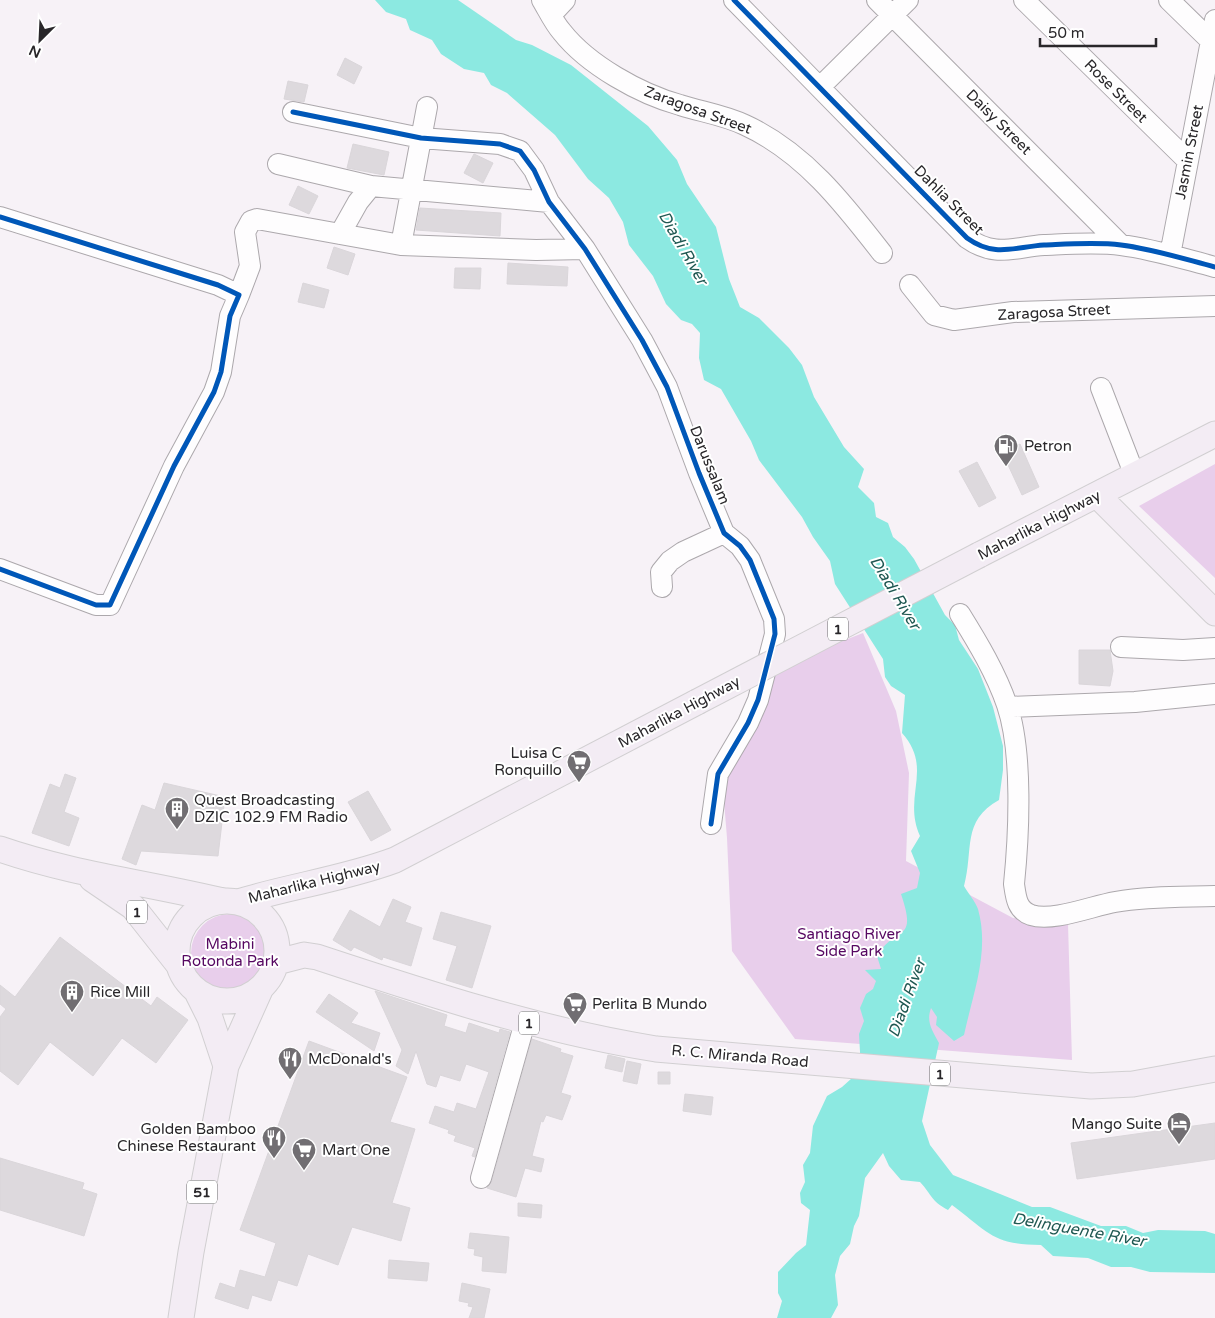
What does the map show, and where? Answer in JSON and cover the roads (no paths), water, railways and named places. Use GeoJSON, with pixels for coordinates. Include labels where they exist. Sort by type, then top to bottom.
{"type":"FeatureCollection","features":[{"type":"Feature","properties":{"kind":"main road","name":"Maharlika Highway"},"geometry":{"type":"LineString","coordinates":[[0,849],[84,873],[230,901],[344,877],[395,860],[1215,434]]}},
{"type":"Feature","properties":{"kind":"main road"},"geometry":{"type":"LineString","coordinates":[[1098,496],[1215,613]]}},
{"type":"Feature","properties":{"kind":"main road","name":"1"},"geometry":{"type":"LineString","coordinates":[[84,873],[134,907],[178,964],[185,980],[197,992]]}},
{"type":"Feature","properties":{"kind":"main road","name":"1"},"geometry":{"type":"LineString","coordinates":[[178,964],[176,947],[181,930],[191,915],[206,905],[230,901],[253,908],[265,918],[274,931],[278,946],[277,962]]}},
{"type":"Feature","properties":{"kind":"main road","name":"R. C. Miranda Road"},"geometry":{"type":"LineString","coordinates":[[277,962],[304,955],[317,957],[525,1022],[596,1039],[656,1049],[1092,1086],[1132,1084],[1215,1069]]}},
{"type":"Feature","properties":{"kind":"main road"},"geometry":{"type":"LineString","coordinates":[[197,992],[213,1000],[229,1002],[246,998],[260,990],[271,977],[277,962]]}},
{"type":"Feature","properties":{"kind":"main road","name":"51"},"geometry":{"type":"LineString","coordinates":[[181,1318],[191,1252],[226,1066],[260,990]]}},
{"type":"Feature","properties":{"kind":"main road","name":"51"},"geometry":{"type":"LineString","coordinates":[[197,992],[210,1018],[226,1066]]}},
{"type":"Feature","properties":{"kind":"street"},"geometry":{"type":"LineString","coordinates":[[547,8],[565,0]]}},
{"type":"Feature","properties":{"kind":"street","name":"Dahlia Street"},"geometry":{"type":"LineString","coordinates":[[734,0],[821,86],[967,238],[979,246],[992,250],[1009,250],[1044,245],[1121,245],[1215,266]]}},
{"type":"Feature","properties":{"kind":"street","name":"Daisy Street"},"geometry":{"type":"LineString","coordinates":[[877,0],[1121,245]]}},
{"type":"Feature","properties":{"kind":"street"},"geometry":{"type":"LineString","coordinates":[[821,86],[908,0]]}},
{"type":"Feature","properties":{"kind":"street","name":"Rose Street"},"geometry":{"type":"LineString","coordinates":[[1024,0],[1188,161]]}},
{"type":"Feature","properties":{"kind":"street"},"geometry":{"type":"LineString","coordinates":[[1169,0],[1213,42]]}},
{"type":"Feature","properties":{"kind":"street","name":"Zaragosa Street"},"geometry":{"type":"LineString","coordinates":[[547,8],[562,32],[618,77],[662,99],[746,125],[792,154],[805,164],[828,188],[882,253]]}},
{"type":"Feature","properties":{"kind":"street","name":"Jasmin Street"},"geometry":{"type":"LineString","coordinates":[[1170,255],[1213,42],[1215,20]]}},
{"type":"Feature","properties":{"kind":"street"},"geometry":{"type":"LineString","coordinates":[[401,245],[427,107]]}},
{"type":"Feature","properties":{"kind":"street","name":"Darussalam"},"geometry":{"type":"LineString","coordinates":[[293,112],[421,138],[500,144],[520,151],[527,157],[549,202],[585,249],[642,340],[667,387],[724,533],[740,546],[750,560],[774,619],[775,634],[758,700],[748,723],[718,774],[711,824]]}},
{"type":"Feature","properties":{"kind":"street"},"geometry":{"type":"LineString","coordinates":[[278,164],[372,186],[549,202]]}},
{"type":"Feature","properties":{"kind":"street"},"geometry":{"type":"LineString","coordinates":[[340,234],[348,217],[372,186]]}},
{"type":"Feature","properties":{"kind":"street"},"geometry":{"type":"LineString","coordinates":[[0,217],[218,285],[239,295]]}},
{"type":"Feature","properties":{"kind":"street"},"geometry":{"type":"LineString","coordinates":[[0,569],[96,605],[110,605],[174,466],[214,392],[221,372],[230,316],[250,266],[245,240],[251,221],[265,219],[401,245],[536,250],[585,249]]}},
{"type":"Feature","properties":{"kind":"street","name":"Zaragosa Street"},"geometry":{"type":"LineString","coordinates":[[910,285],[934,316],[954,320],[1013,312],[1215,306]]}},
{"type":"Feature","properties":{"kind":"street"},"geometry":{"type":"LineString","coordinates":[[1101,388],[1135,476]]}},
{"type":"Feature","properties":{"kind":"street"},"geometry":{"type":"LineString","coordinates":[[662,587],[661,572],[670,561],[724,533]]}},
{"type":"Feature","properties":{"kind":"street"},"geometry":{"type":"LineString","coordinates":[[1197,595],[1215,629]]}},
{"type":"Feature","properties":{"kind":"street"},"geometry":{"type":"LineString","coordinates":[[960,614],[988,660],[1008,707],[1017,762],[1016,898],[1020,909],[1043,918],[1114,902],[1153,898],[1215,896]]}},
{"type":"Feature","properties":{"kind":"street"},"geometry":{"type":"LineString","coordinates":[[1121,647],[1175,650],[1215,648]]}},
{"type":"Feature","properties":{"kind":"street"},"geometry":{"type":"LineString","coordinates":[[1008,707],[1135,702],[1215,694]]}},
{"type":"Feature","properties":{"kind":"street"},"geometry":{"type":"LineString","coordinates":[[481,1178],[525,1022]]}},
{"type":"Feature","properties":{"kind":"water"},"geometry":{"type":"Polygon","coordinates":[[[375,0],[458,0],[516,40],[532,45],[571,65],[648,126],[677,160],[687,184],[716,227],[729,279],[740,307],[759,318],[789,348],[802,365],[814,397],[844,447],[864,469],[858,487],[874,503],[876,517],[888,523],[893,537],[905,547],[914,559],[945,615],[955,625],[959,640],[978,669],[993,707],[1003,746],[1003,770],[999,800],[987,808],[979,817],[971,837],[964,886],[978,909],[982,941],[976,988],[964,1035],[954,1041],[936,1025],[937,1017],[931,1008],[929,1018],[930,1026],[939,1043],[922,1121],[930,1145],[953,1175],[1032,1207],[1050,1207],[1101,1226],[1126,1226],[1143,1233],[1158,1230],[1205,1231],[1215,1234],[1215,1273],[1150,1272],[1131,1267],[1111,1267],[1088,1258],[1053,1256],[1041,1245],[1012,1243],[983,1230],[952,1205],[948,1210],[935,1200],[920,1182],[901,1180],[889,1166],[883,1153],[865,1178],[859,1216],[854,1226],[850,1244],[840,1256],[835,1275],[838,1305],[831,1318],[777,1318],[782,1301],[778,1293],[778,1272],[806,1245],[810,1210],[801,1203],[800,1193],[805,1182],[803,1165],[810,1153],[813,1126],[827,1096],[842,1087],[861,1070],[859,1034],[864,1021],[860,1008],[866,994],[873,989],[876,981],[865,970],[881,969],[877,956],[884,946],[906,927],[906,910],[901,894],[917,888],[920,873],[911,851],[920,836],[915,822],[914,808],[917,771],[916,759],[911,746],[902,733],[905,695],[891,686],[885,677],[883,659],[835,584],[830,561],[802,517],[759,460],[751,441],[721,389],[704,380],[699,358],[700,333],[692,324],[681,320],[666,304],[653,276],[629,245],[623,222],[609,198],[588,179],[555,135],[507,93],[491,85],[484,73],[464,69],[441,54],[432,40],[410,30],[406,19],[386,12],[375,0]]]}},
{"type":"Feature","properties":{"kind":"place","name":"Petron"},"geometry":{"type":"Point","coordinates":[1006,467]}},
{"type":"Feature","properties":{"kind":"place","name":"Luisa C Ronquillo"},"geometry":{"type":"Point","coordinates":[579,783]}},
{"type":"Feature","properties":{"kind":"place","name":"Quest Broadcasting DZIC 102.9 FM Radio"},"geometry":{"type":"Point","coordinates":[177,830]}},
{"type":"Feature","properties":{"kind":"place","name":"Rice Mill"},"geometry":{"type":"Point","coordinates":[72,1013]}},
{"type":"Feature","properties":{"kind":"place","name":"Perlita B Mundo"},"geometry":{"type":"Point","coordinates":[575,1025]}},
{"type":"Feature","properties":{"kind":"place","name":"McDonald's"},"geometry":{"type":"Point","coordinates":[290,1080]}},
{"type":"Feature","properties":{"kind":"place","name":"Mango Suite"},"geometry":{"type":"Point","coordinates":[1179,1145]}},
{"type":"Feature","properties":{"kind":"place","name":"Golden Bamboo Chinese Restaurant"},"geometry":{"type":"Point","coordinates":[274,1159]}},
{"type":"Feature","properties":{"kind":"place","name":"Mart One"},"geometry":{"type":"Point","coordinates":[304,1171]}},
{"type":"Feature","properties":{"kind":"water label","name":"Diadi River"},"geometry":{"type":"Point","coordinates":[683,248]}},
{"type":"Feature","properties":{"kind":"water label","name":"Diadi River"},"geometry":{"type":"Point","coordinates":[895,593]}},
{"type":"Feature","properties":{"kind":"water label","name":"Diadi River"},"geometry":{"type":"Point","coordinates":[907,998]}},
{"type":"Feature","properties":{"kind":"water label","name":"Delinguente River"},"geometry":{"type":"Point","coordinates":[1079,1230]}},
{"type":"Feature","properties":{"kind":"park label","name":"Santiago River Side Park"},"geometry":{"type":"Point","coordinates":[849,942]}},
{"type":"Feature","properties":{"kind":"park label","name":"Mabini Rotonda Park"},"geometry":{"type":"Point","coordinates":[230,952]}}]}
